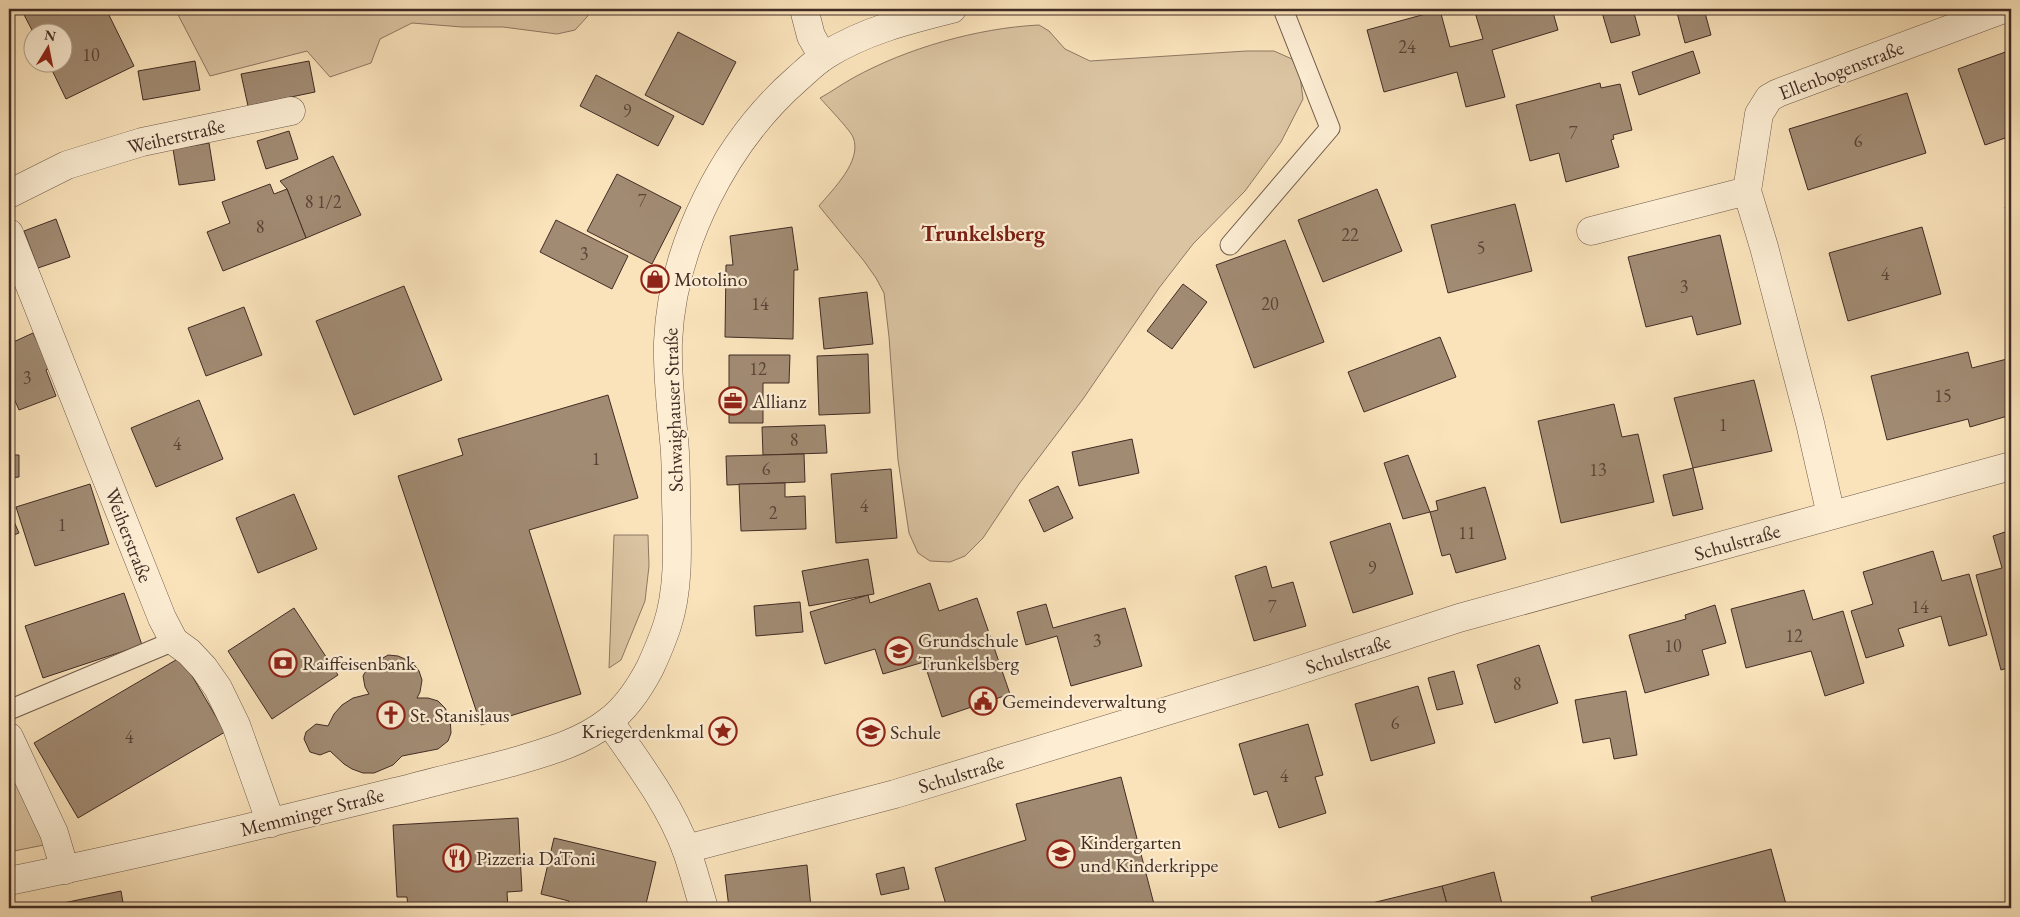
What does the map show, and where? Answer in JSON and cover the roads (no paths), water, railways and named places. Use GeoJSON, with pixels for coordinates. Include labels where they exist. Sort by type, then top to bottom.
{"type":"FeatureCollection","features":[{"type":"Feature","properties":{"kind":"street"},"geometry":{"type":"LineString","coordinates":[[804,9],[811,36],[823,57]]}},
{"type":"Feature","properties":{"kind":"street","name":"Schwaighauser Straße"},"geometry":{"type":"LineString","coordinates":[[609,722],[624,708],[644,679],[668,624],[674,590],[677,542],[675,445],[669,387],[668,346],[670,316],[683,259],[717,176],[758,118],[787,88],[823,57],[863,35],[907,20],[952,9]]}},
{"type":"Feature","properties":{"kind":"street","name":"Ellenbogenstraße"},"geometry":{"type":"LineString","coordinates":[[1831,515],[1808,413],[1764,247],[1747,191],[1759,114],[1769,98],[1804,83],[2004,9]]}},
{"type":"Feature","properties":{"kind":"street","name":"Weiherstraße"},"geometry":{"type":"LineString","coordinates":[[9,194],[67,165],[142,142],[291,111]]}},
{"type":"Feature","properties":{"kind":"street"},"geometry":{"type":"LineString","coordinates":[[1591,231],[1747,191]]}},
{"type":"Feature","properties":{"kind":"street","name":"Weiherstraße"},"geometry":{"type":"LineString","coordinates":[[9,233],[162,618],[174,641],[189,652],[204,668],[218,688],[236,726],[271,823]]}},
{"type":"Feature","properties":{"kind":"street","name":"Schulstraße"},"geometry":{"type":"LineString","coordinates":[[686,849],[895,794],[1268,680],[1459,618],[2011,466]]}},
{"type":"Feature","properties":{"kind":"street"},"geometry":{"type":"LineString","coordinates":[[609,722],[662,801],[686,849],[704,908]]}},
{"type":"Feature","properties":{"kind":"street","name":"Memminger Straße"},"geometry":{"type":"LineString","coordinates":[[9,881],[271,823],[553,750],[584,737],[609,722]]}},
{"type":"Feature","properties":{"kind":"street"},"geometry":{"type":"LineString","coordinates":[[9,738],[54,833],[65,870]]}},
{"type":"Feature","properties":{"kind":"lane"},"geometry":{"type":"LineString","coordinates":[[1230,245],[1330,128],[1283,9]]}},
{"type":"Feature","properties":{"kind":"lane"},"geometry":{"type":"LineString","coordinates":[[9,710],[174,641]]}},
{"type":"Feature","properties":{"kind":"place","name":"Motolino"},"geometry":{"type":"Point","coordinates":[655,279]}},
{"type":"Feature","properties":{"kind":"place","name":"Allianz"},"geometry":{"type":"Point","coordinates":[733,401]}},
{"type":"Feature","properties":{"kind":"place","name":"Grundschule Trunkelsberg"},"geometry":{"type":"Point","coordinates":[899,651]}},
{"type":"Feature","properties":{"kind":"place","name":"Raiffeisenbank"},"geometry":{"type":"Point","coordinates":[283,663]}},
{"type":"Feature","properties":{"kind":"place","name":"Gemeindeverwaltung"},"geometry":{"type":"Point","coordinates":[983,701]}},
{"type":"Feature","properties":{"kind":"place","name":"St. Stanislaus"},"geometry":{"type":"Point","coordinates":[391,715]}},
{"type":"Feature","properties":{"kind":"place","name":"Kriegerdenkmal"},"geometry":{"type":"Point","coordinates":[723,731]}},
{"type":"Feature","properties":{"kind":"place","name":"Schule"},"geometry":{"type":"Point","coordinates":[871,732]}},
{"type":"Feature","properties":{"kind":"place","name":"Kindergarten und Kinderkrippe"},"geometry":{"type":"Point","coordinates":[1061,854]}},
{"type":"Feature","properties":{"kind":"place","name":"Pizzeria DaToni"},"geometry":{"type":"Point","coordinates":[457,858]}},
{"type":"Feature","properties":{"kind":"district","name":"Trunkelsberg"},"geometry":{"type":"Point","coordinates":[983,233]}}]}
